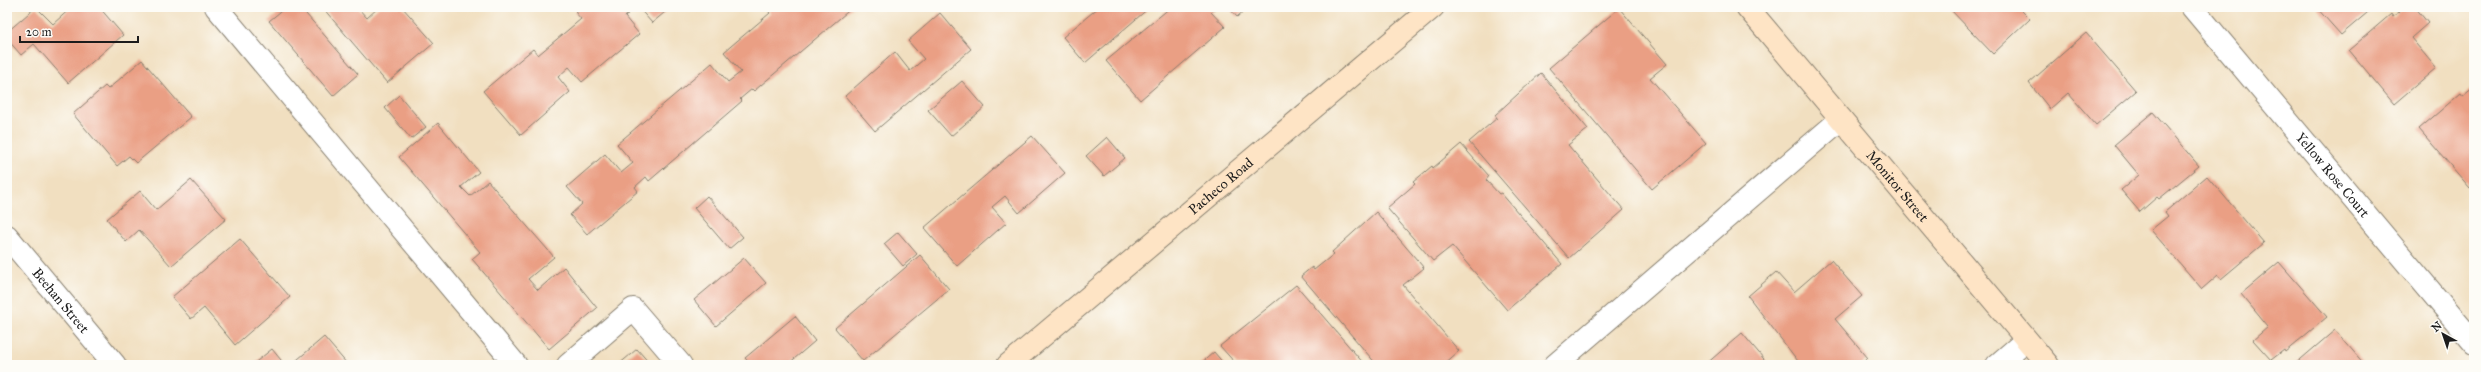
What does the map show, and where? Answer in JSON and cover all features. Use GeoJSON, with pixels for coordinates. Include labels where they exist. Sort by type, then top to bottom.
{"type":"FeatureCollection","features":[{"type":"Feature","properties":{"kind":"street"},"geometry":{"type":"LineString","coordinates":[[216,7],[516,365]]}},
{"type":"Feature","properties":{"kind":"street","name":"Pacheco Road"},"geometry":{"type":"LineString","coordinates":[[1008,365],[1433,7]]}},
{"type":"Feature","properties":{"kind":"street","name":"Monitor Street"},"geometry":{"type":"LineString","coordinates":[[1747,7],[2048,365]]}},
{"type":"Feature","properties":{"kind":"street","name":"Yellow Rose Court"},"geometry":{"type":"LineString","coordinates":[[2192,7],[2474,343]]}},
{"type":"Feature","properties":{"kind":"street"},"geometry":{"type":"LineString","coordinates":[[1555,365],[1842,119]]}},
{"type":"Feature","properties":{"kind":"street","name":"Beehan Street"},"geometry":{"type":"LineString","coordinates":[[7,236],[115,365]]}},
{"type":"Feature","properties":{"kind":"street"},"geometry":{"type":"LineString","coordinates":[[568,365],[633,309],[681,365]]}},
{"type":"Feature","properties":{"kind":"street"},"geometry":{"type":"LineString","coordinates":[[1997,365],[2026,340]]}},
{"type":"Feature","properties":{"kind":"building"},"geometry":{"type":"Polygon","coordinates":[[[36,7],[53,24],[72,7],[99,7],[123,35],[68,83],[34,44],[21,55],[7,39],[7,32],[36,7]]]}},
{"type":"Feature","properties":{"kind":"building"},"geometry":{"type":"Polygon","coordinates":[[[286,7],[300,7],[358,74],[333,96],[269,21],[286,7]]]}},
{"type":"Feature","properties":{"kind":"building"},"geometry":{"type":"Polygon","coordinates":[[[322,7],[357,7],[367,18],[379,7],[402,7],[434,43],[387,83],[322,7]]]}},
{"type":"Feature","properties":{"kind":"building"},"geometry":{"type":"Polygon","coordinates":[[[581,7],[634,7],[625,17],[639,34],[582,82],[569,67],[558,77],[570,92],[521,135],[483,91],[533,49],[538,55],[581,19],[575,12],[581,7]]]}},
{"type":"Feature","properties":{"kind":"building"},"geometry":{"type":"Polygon","coordinates":[[[638,7],[671,7],[652,23],[638,7]]]}},
{"type":"Feature","properties":{"kind":"building"},"geometry":{"type":"Polygon","coordinates":[[[765,7],[853,7],[754,91],[752,89],[740,99],[742,101],[649,181],[646,177],[635,187],[638,191],[587,234],[570,215],[582,204],[567,187],[605,154],[621,173],[633,163],[617,144],[712,63],[728,82],[741,72],[724,52],[770,13],[765,7]]]}},
{"type":"Feature","properties":{"kind":"building"},"geometry":{"type":"Polygon","coordinates":[[[1099,7],[1150,7],[1085,63],[1063,37],[1099,7]]]}},
{"type":"Feature","properties":{"kind":"building"},"geometry":{"type":"Polygon","coordinates":[[[1171,7],[1217,7],[1211,12],[1225,27],[1140,100],[1106,61],[1171,7]]]}},
{"type":"Feature","properties":{"kind":"building"},"geometry":{"type":"Polygon","coordinates":[[[1228,7],[1248,7],[1237,17],[1228,7]]]}},
{"type":"Feature","properties":{"kind":"building"},"geometry":{"type":"Polygon","coordinates":[[[1948,7],[2018,7],[2030,19],[1993,54],[1948,7]]]}},
{"type":"Feature","properties":{"kind":"building"},"geometry":{"type":"Polygon","coordinates":[[[2316,7],[2374,7],[2341,35],[2316,7]]]}},
{"type":"Feature","properties":{"kind":"building"},"geometry":{"type":"Polygon","coordinates":[[[2405,7],[2415,7],[2428,23],[2411,38],[2436,68],[2394,104],[2349,50],[2391,14],[2393,17],[2405,7]]]}},
{"type":"Feature","properties":{"kind":"building"},"geometry":{"type":"Polygon","coordinates":[[[1619,8],[1667,64],[1650,78],[1706,143],[1652,189],[1549,68],[1619,8]]]}},
{"type":"Feature","properties":{"kind":"building"},"geometry":{"type":"Polygon","coordinates":[[[940,13],[971,49],[875,131],[845,96],[895,52],[910,71],[924,59],[908,41],[940,13]]]}},
{"type":"Feature","properties":{"kind":"building"},"geometry":{"type":"Polygon","coordinates":[[[2086,33],[2136,91],[2096,125],[2068,93],[2050,109],[2029,83],[2086,33]]]}},
{"type":"Feature","properties":{"kind":"building"},"geometry":{"type":"Polygon","coordinates":[[[142,60],[191,117],[136,163],[129,156],[117,166],[73,114],[105,86],[108,89],[142,60]]]}},
{"type":"Feature","properties":{"kind":"building"},"geometry":{"type":"Polygon","coordinates":[[[1541,73],[1588,129],[1568,145],[1624,210],[1569,258],[1469,142],[1497,118],[1495,115],[1541,73]]]}},
{"type":"Feature","properties":{"kind":"building"},"geometry":{"type":"Polygon","coordinates":[[[962,81],[985,107],[951,136],[928,110],[962,81]]]}},
{"type":"Feature","properties":{"kind":"building"},"geometry":{"type":"Polygon","coordinates":[[[2474,87],[2474,184],[2470,188],[2419,129],[2461,93],[2463,96],[2474,87]]]}},
{"type":"Feature","properties":{"kind":"building"},"geometry":{"type":"Polygon","coordinates":[[[399,95],[426,127],[411,139],[385,108],[399,95]]]}},
{"type":"Feature","properties":{"kind":"building"},"geometry":{"type":"Polygon","coordinates":[[[2153,112],[2199,166],[2159,199],[2157,197],[2140,212],[2121,190],[2139,175],[2114,145],[2153,112]]]}},
{"type":"Feature","properties":{"kind":"building"},"geometry":{"type":"Polygon","coordinates":[[[438,123],[479,172],[461,187],[470,196],[488,181],[554,257],[528,279],[538,290],[564,267],[597,308],[549,349],[472,259],[480,252],[399,157],[438,123]]]}},
{"type":"Feature","properties":{"kind":"building"},"geometry":{"type":"Polygon","coordinates":[[[1032,136],[1065,173],[1019,213],[1005,196],[992,207],[1006,223],[957,266],[924,228],[1032,136]]]}},
{"type":"Feature","properties":{"kind":"building"},"geometry":{"type":"Polygon","coordinates":[[[1107,137],[1125,158],[1104,176],[1086,156],[1107,137]]]}},
{"type":"Feature","properties":{"kind":"building"},"geometry":{"type":"Polygon","coordinates":[[[1461,144],[1489,176],[1486,180],[1499,194],[1501,193],[1562,264],[1507,310],[1452,246],[1433,261],[1387,208],[1415,184],[1413,182],[1432,166],[1433,168],[1461,144]]]}},
{"type":"Feature","properties":{"kind":"building"},"geometry":{"type":"Polygon","coordinates":[[[2207,176],[2264,243],[2221,279],[2218,275],[2202,289],[2151,230],[2168,216],[2165,212],[2207,176]]]}},
{"type":"Feature","properties":{"kind":"building"},"geometry":{"type":"Polygon","coordinates":[[[191,180],[226,219],[171,266],[139,230],[126,242],[107,219],[140,191],[156,210],[191,180]]]}},
{"type":"Feature","properties":{"kind":"building"},"geometry":{"type":"Polygon","coordinates":[[[707,196],[743,237],[729,249],[694,208],[707,196]]]}},
{"type":"Feature","properties":{"kind":"building"},"geometry":{"type":"Polygon","coordinates":[[[1376,212],[1424,268],[1403,285],[1459,351],[1443,365],[1377,365],[1301,276],[1312,267],[1314,270],[1334,254],[1332,252],[1376,212]]]}},
{"type":"Feature","properties":{"kind":"building"},"geometry":{"type":"Polygon","coordinates":[[[898,232],[917,254],[903,266],[884,244],[898,232]]]}},
{"type":"Feature","properties":{"kind":"building"},"geometry":{"type":"Polygon","coordinates":[[[240,239],[290,297],[235,345],[204,308],[191,319],[172,297],[240,239]]]}},
{"type":"Feature","properties":{"kind":"building"},"geometry":{"type":"Polygon","coordinates":[[[920,255],[949,289],[863,361],[835,328],[920,255]]]}},
{"type":"Feature","properties":{"kind":"building"},"geometry":{"type":"Polygon","coordinates":[[[744,258],[766,283],[716,326],[694,300],[744,258]]]}},
{"type":"Feature","properties":{"kind":"building"},"geometry":{"type":"Polygon","coordinates":[[[1831,260],[1862,296],[1835,319],[1868,358],[1860,365],[1801,365],[1748,296],[1776,272],[1794,292],[1831,260]]]}},
{"type":"Feature","properties":{"kind":"building"},"geometry":{"type":"Polygon","coordinates":[[[2279,262],[2327,317],[2285,352],[2284,350],[2271,360],[2253,340],[2268,327],[2241,294],[2279,262]]]}},
{"type":"Feature","properties":{"kind":"building"},"geometry":{"type":"Polygon","coordinates":[[[1296,285],[1365,365],[1237,365],[1220,346],[1296,285]]]}},
{"type":"Feature","properties":{"kind":"building"},"geometry":{"type":"Polygon","coordinates":[[[795,316],[815,341],[787,365],[751,365],[745,358],[795,316]]]}},
{"type":"Feature","properties":{"kind":"building"},"geometry":{"type":"Polygon","coordinates":[[[2335,330],[2365,365],[2294,365],[2335,330]]]}},
{"type":"Feature","properties":{"kind":"building"},"geometry":{"type":"Polygon","coordinates":[[[1742,333],[1769,365],[1705,365],[1742,333]]]}},
{"type":"Feature","properties":{"kind":"building"},"geometry":{"type":"Polygon","coordinates":[[[324,337],[348,365],[291,365],[324,337]]]}},
{"type":"Feature","properties":{"kind":"building"},"geometry":{"type":"Polygon","coordinates":[[[272,349],[285,365],[252,365],[272,349]]]}},
{"type":"Feature","properties":{"kind":"building"},"geometry":{"type":"Polygon","coordinates":[[[637,349],[651,365],[618,365],[637,349]]]}},
{"type":"Feature","properties":{"kind":"building"},"geometry":{"type":"Polygon","coordinates":[[[1214,352],[1225,365],[1199,365],[1214,352]]]}}]}
